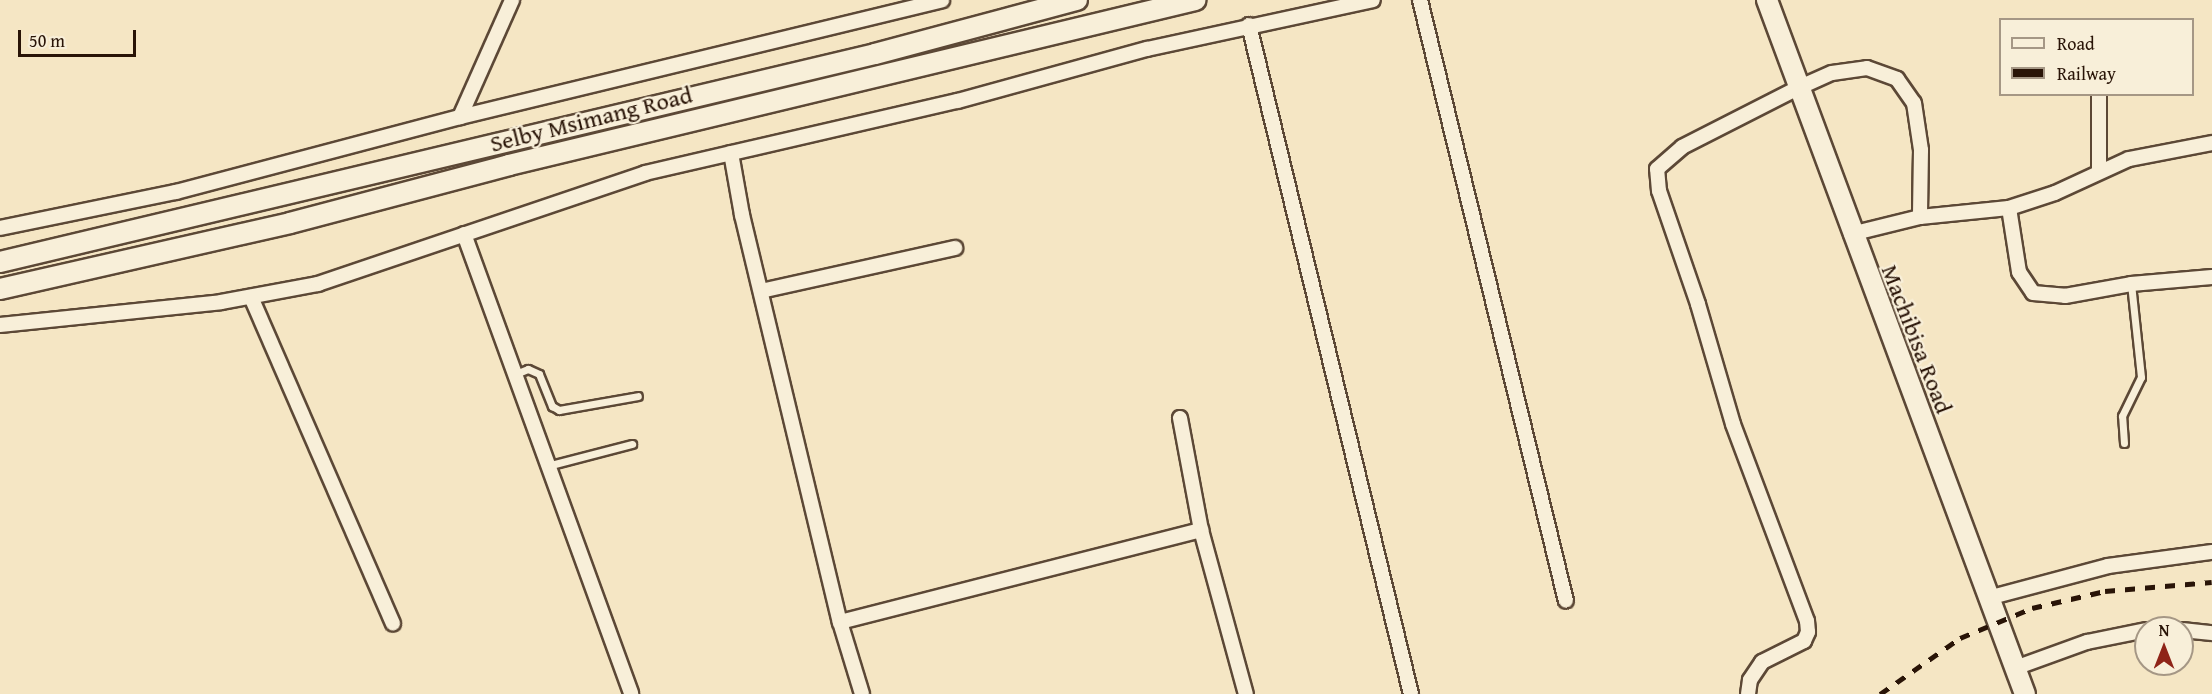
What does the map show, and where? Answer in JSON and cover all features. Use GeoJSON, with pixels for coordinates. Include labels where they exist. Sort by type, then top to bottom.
{"type":"FeatureCollection","features":[{"type":"Feature","properties":{"kind":"main road","name":"Selby Msimang Road"},"geometry":{"type":"LineString","coordinates":[[0,262],[875,54],[1077,0]]}},
{"type":"Feature","properties":{"kind":"main road","name":"Selby Msimang Road"},"geometry":{"type":"LineString","coordinates":[[0,289],[290,223],[509,165],[1194,0]]}},
{"type":"Feature","properties":{"kind":"main road","name":"Machibisa Road"},"geometry":{"type":"LineString","coordinates":[[1767,0],[1851,234],[2025,694]]}},
{"type":"Feature","properties":{"kind":"street"},"geometry":{"type":"LineString","coordinates":[[460,117],[512,0]]}},
{"type":"Feature","properties":{"kind":"street"},"geometry":{"type":"LineString","coordinates":[[0,228],[176,192],[460,117],[942,0]]}},
{"type":"Feature","properties":{"kind":"street"},"geometry":{"type":"LineString","coordinates":[[0,325],[251,297],[318,284],[645,172],[958,101],[1249,26],[1373,0]]}},
{"type":"Feature","properties":{"kind":"street"},"geometry":{"type":"LineString","coordinates":[[1420,0],[1566,601]]}},
{"type":"Feature","properties":{"kind":"street"},"geometry":{"type":"LineString","coordinates":[[1249,26],[1411,694]]}},
{"type":"Feature","properties":{"kind":"street"},"geometry":{"type":"LineString","coordinates":[[1748,694],[1750,680],[1762,662],[1804,641],[1808,632],[1807,621],[1733,424],[1698,304],[1659,191],[1657,169],[1682,147],[1832,73],[1867,68],[1884,71],[1902,84],[1914,102],[1918,123],[1920,217]]}},
{"type":"Feature","properties":{"kind":"street"},"geometry":{"type":"LineString","coordinates":[[2099,96],[2099,170]]}},
{"type":"Feature","properties":{"kind":"street"},"geometry":{"type":"LineString","coordinates":[[1851,234],[1920,217],[2009,208],[2055,193],[2099,170],[2163,150],[2212,143]]}},
{"type":"Feature","properties":{"kind":"street"},"geometry":{"type":"LineString","coordinates":[[731,153],[760,291],[840,622],[862,694]]}},
{"type":"Feature","properties":{"kind":"street"},"geometry":{"type":"LineString","coordinates":[[2009,208],[2019,272],[2033,293],[2065,296],[2131,284],[2212,277]]}},
{"type":"Feature","properties":{"kind":"street"},"geometry":{"type":"LineString","coordinates":[[464,234],[513,375],[631,694]]}},
{"type":"Feature","properties":{"kind":"street"},"geometry":{"type":"LineString","coordinates":[[760,291],[955,248]]}},
{"type":"Feature","properties":{"kind":"street"},"geometry":{"type":"LineString","coordinates":[[251,297],[326,477],[393,623]]}},
{"type":"Feature","properties":{"kind":"street"},"geometry":{"type":"LineString","coordinates":[[1180,418],[1201,530],[1246,694]]}},
{"type":"Feature","properties":{"kind":"street"},"geometry":{"type":"LineString","coordinates":[[840,622],[1201,530]]}},
{"type":"Feature","properties":{"kind":"street"},"geometry":{"type":"LineString","coordinates":[[1988,598],[2108,566],[2212,552]]}},
{"type":"Feature","properties":{"kind":"street"},"geometry":{"type":"LineString","coordinates":[[2194,631],[2212,633]]}},
{"type":"Feature","properties":{"kind":"street"},"geometry":{"type":"LineString","coordinates":[[2015,668],[2087,642],[2134,632]]}},
{"type":"Feature","properties":{"kind":"lane"},"geometry":{"type":"LineString","coordinates":[[2124,443],[2122,416],[2141,376],[2131,284]]}},
{"type":"Feature","properties":{"kind":"lane"},"geometry":{"type":"LineString","coordinates":[[513,375],[528,369],[539,374],[552,406],[559,410],[639,396]]}},
{"type":"Feature","properties":{"kind":"lane"},"geometry":{"type":"LineString","coordinates":[[547,466],[632,444]]}},
{"type":"Feature","properties":{"kind":"railway"},"geometry":{"type":"LineString","coordinates":[[1880,694],[1960,638],[2032,608],[2105,591],[2212,582]]}}]}
